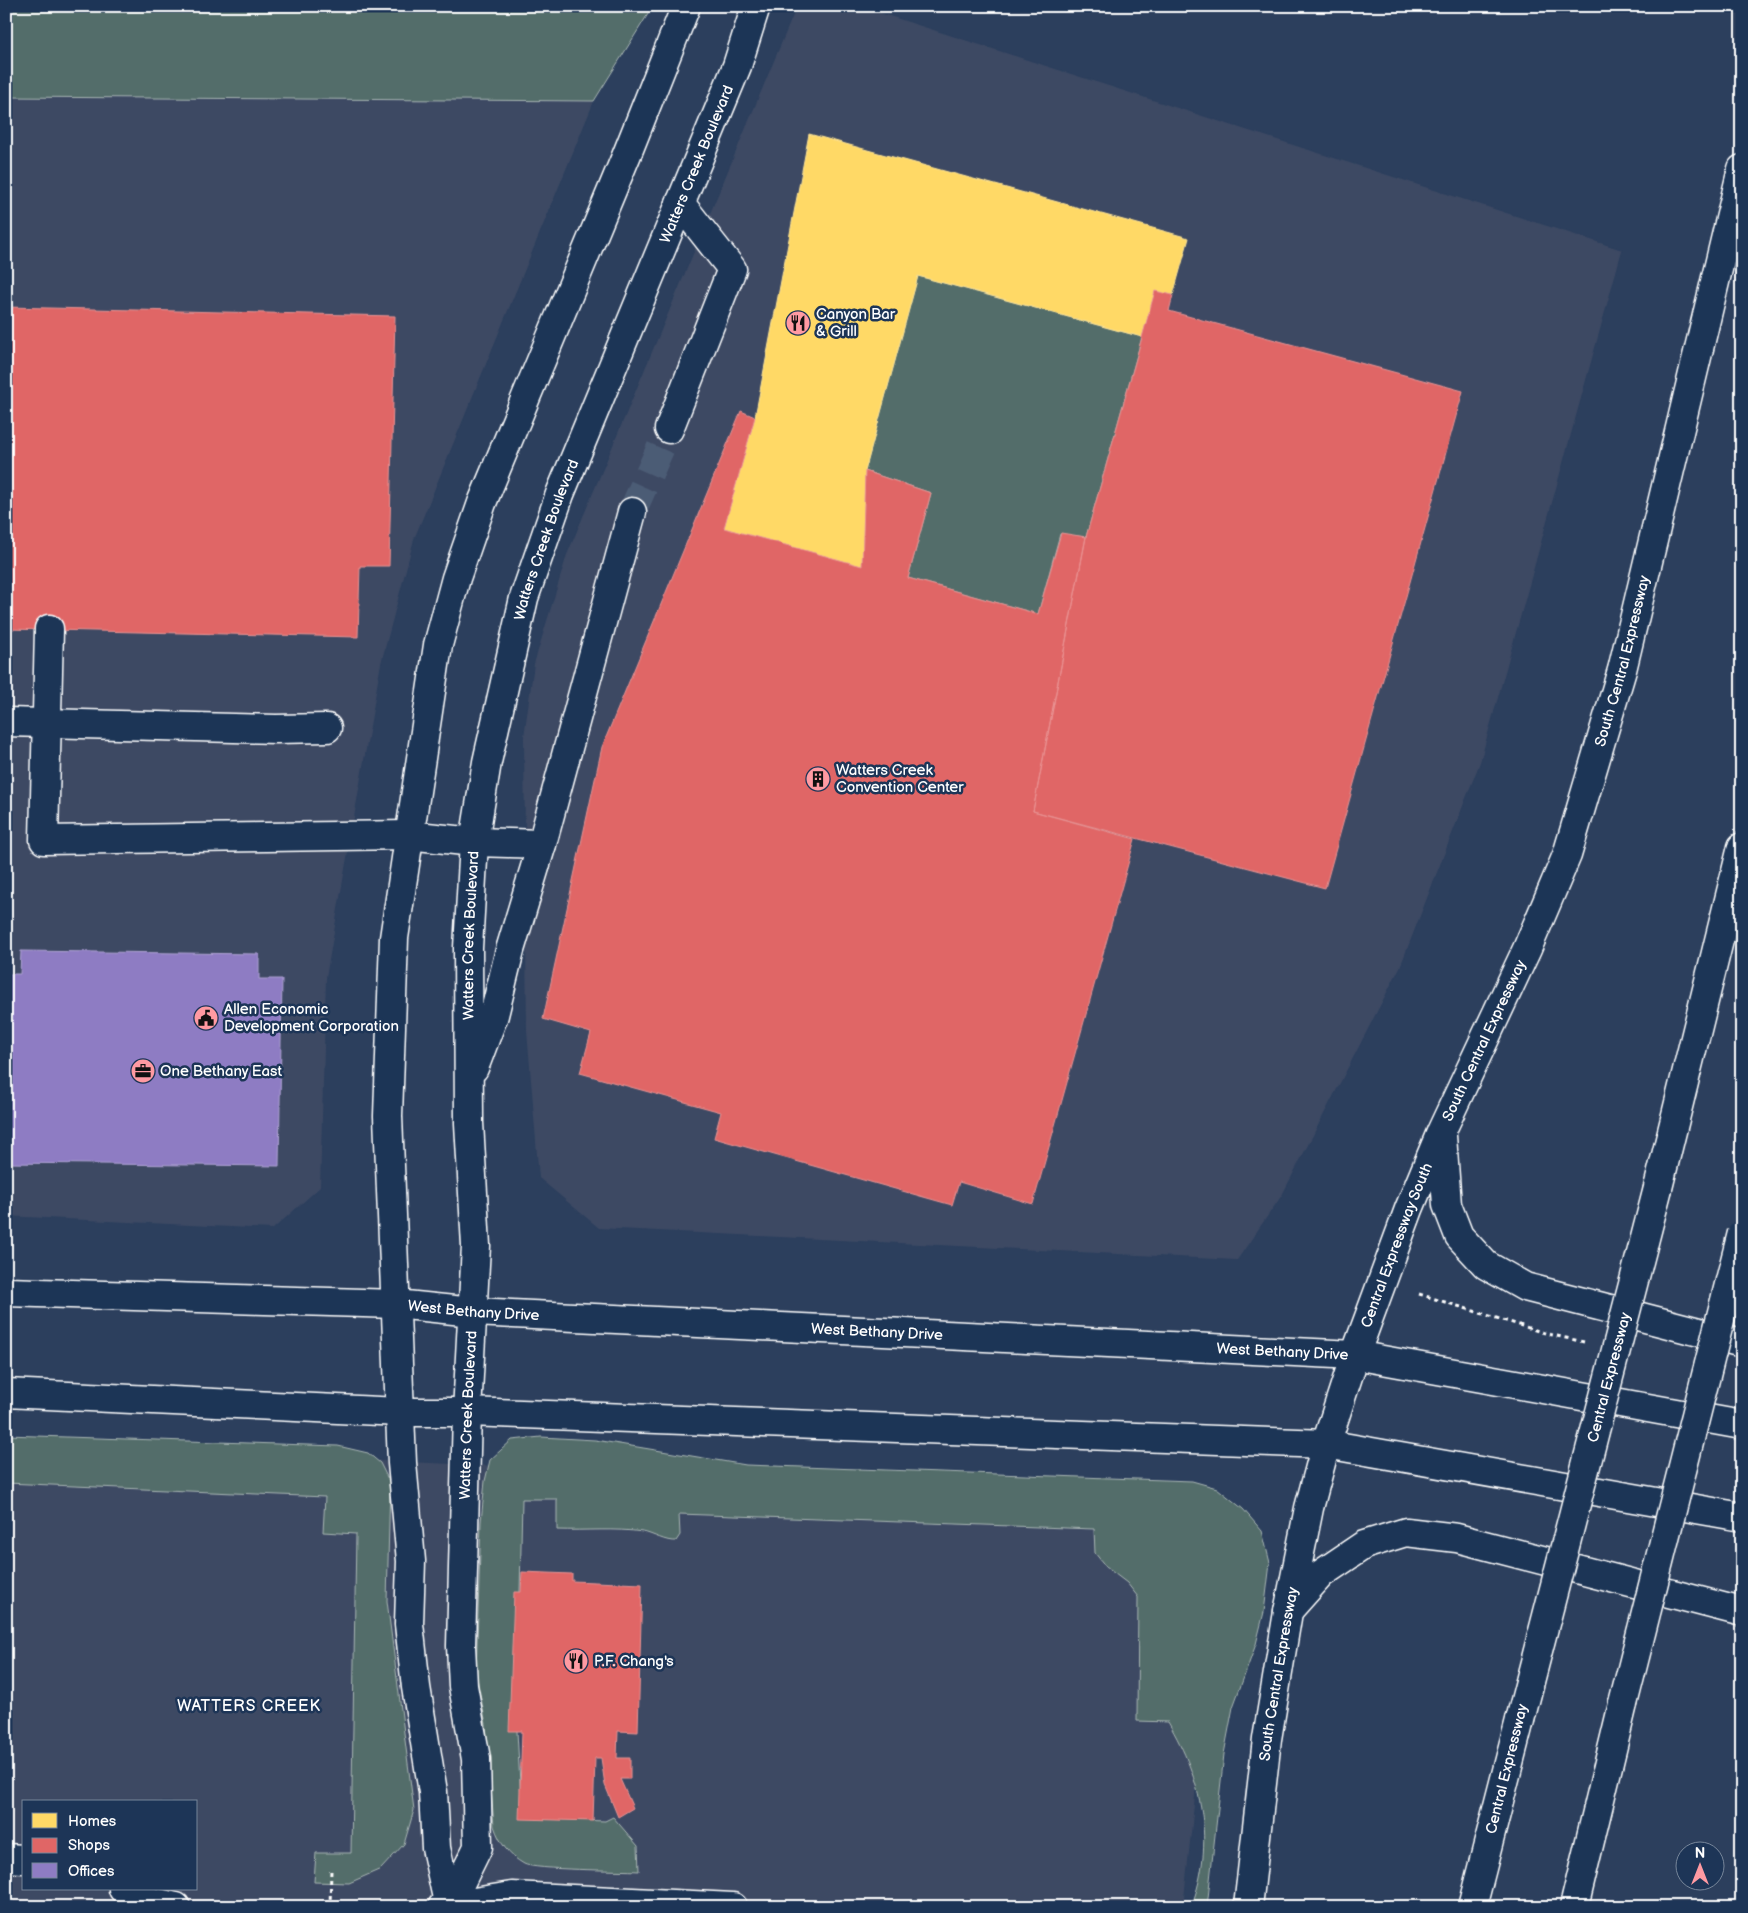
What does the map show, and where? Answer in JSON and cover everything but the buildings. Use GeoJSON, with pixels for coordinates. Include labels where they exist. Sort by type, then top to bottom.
{"type":"FeatureCollection","features":[{"type":"Feature","properties":{"kind":"main road"},"geometry":{"type":"LineString","coordinates":[[686,6],[627,154],[482,503],[456,578],[438,645],[394,938],[388,1116],[400,1412],[411,1561],[409,1624],[416,1687],[433,1792],[436,1848],[446,1906],[512,1896],[733,1907]]}},
{"type":"Feature","properties":{"kind":"main road","name":"Watters Creek Boulevard"},"geometry":{"type":"LineString","coordinates":[[446,1906],[478,1847],[476,1759],[463,1686],[461,1646],[467,1412],[476,1246],[469,1083],[468,948],[474,842],[487,762],[524,598],[560,494],[736,66],[756,6]]}},
{"type":"Feature","properties":{"kind":"main road","name":"South Central Expressway"},"geometry":{"type":"LineString","coordinates":[[1441,1132],[1527,949],[1567,855],[1622,670],[1742,169]]}},
{"type":"Feature","properties":{"kind":"main road"},"geometry":{"type":"LineString","coordinates":[[669,429],[732,269],[680,202]]}},
{"type":"Feature","properties":{"kind":"main road"},"geometry":{"type":"LineString","coordinates":[[469,1083],[494,1015],[510,950],[542,844],[632,512]]}},
{"type":"Feature","properties":{"kind":"main road"},"geometry":{"type":"LineString","coordinates":[[49,629],[44,840],[408,836],[474,842],[542,844]]}},
{"type":"Feature","properties":{"kind":"main road"},"geometry":{"type":"LineString","coordinates":[[6,722],[276,730],[326,728]]}},
{"type":"Feature","properties":{"kind":"main road","name":"Central Expressway"},"geometry":{"type":"LineString","coordinates":[[1472,1907],[1658,1188],[1742,847]]}},
{"type":"Feature","properties":{"kind":"main road"},"geometry":{"type":"LineString","coordinates":[[1441,1132],[1447,1205],[1459,1236],[1486,1265],[1525,1287],[1742,1343]]}},
{"type":"Feature","properties":{"kind":"main road","name":"Central Expressway South"},"geometry":{"type":"LineString","coordinates":[[1326,1444],[1355,1355],[1409,1209],[1441,1132]]}},
{"type":"Feature","properties":{"kind":"main road"},"geometry":{"type":"LineString","coordinates":[[1574,1907],[1623,1704],[1742,1233]]}},
{"type":"Feature","properties":{"kind":"main road","name":"West Bethany Drive"},"geometry":{"type":"LineString","coordinates":[[6,1292],[396,1304],[472,1312],[1355,1355],[1742,1425]]}},
{"type":"Feature","properties":{"kind":"main road"},"geometry":{"type":"LineString","coordinates":[[6,1393],[400,1412],[467,1412],[1326,1444],[1742,1518]]}},
{"type":"Feature","properties":{"kind":"main road","name":"South Central Expressway"},"geometry":{"type":"LineString","coordinates":[[1248,1907],[1267,1739],[1288,1612],[1309,1508],[1326,1444]]}},
{"type":"Feature","properties":{"kind":"main road"},"geometry":{"type":"LineString","coordinates":[[1288,1612],[1321,1574],[1364,1545],[1406,1532],[1457,1538],[1742,1612]]}},
{"type":"Feature","properties":{"kind":"main road"},"geometry":{"type":"LineString","coordinates":[[6,1858],[22,1859]]}},
{"type":"Feature","properties":{"kind":"main road"},"geometry":{"type":"LineString","coordinates":[[125,1890],[149,1902],[176,1907]]}},
{"type":"Feature","properties":{"kind":"path"},"geometry":{"type":"LineString","coordinates":[[330,1907],[331,1870]]}},
{"type":"Feature","properties":{"kind":"shaded area","name":"Watters Creek Convention Center"},"geometry":{"type":"Polygon","coordinates":[[[797,6],[858,6],[1622,250],[1480,762],[1400,967],[1282,1195],[1237,1260],[599,1228],[539,1178],[527,1030],[524,737],[534,664],[567,555],[797,6]]]}},
{"type":"Feature","properties":{"kind":"shaded area"},"geometry":{"type":"Polygon","coordinates":[[[6,97],[594,101],[414,539],[381,663],[326,977],[320,1187],[273,1229],[6,1216],[6,97]]]}},
{"type":"Feature","properties":{"kind":"shaded area"},"geometry":{"type":"Polygon","coordinates":[[[6,1445],[1227,1497],[1183,1907],[6,1907],[6,1445]]]}},
{"type":"Feature","properties":{"kind":"green space"},"geometry":{"type":"Polygon","coordinates":[[[6,6],[653,6],[594,101],[6,97],[6,6]]]}},
{"type":"Feature","properties":{"kind":"green space"},"geometry":{"type":"Polygon","coordinates":[[[918,276],[1142,337],[1086,537],[1060,534],[1038,614],[908,578],[931,493],[865,471],[918,276]]]}},
{"type":"Feature","properties":{"kind":"green space"},"geometry":{"type":"Polygon","coordinates":[[[6,1435],[338,1446],[368,1453],[380,1463],[390,1483],[387,1601],[414,1810],[404,1844],[381,1869],[349,1883],[314,1882],[316,1853],[351,1853],[356,1534],[323,1532],[325,1497],[6,1483],[6,1435]]]}},
{"type":"Feature","properties":{"kind":"green space"},"geometry":{"type":"Polygon","coordinates":[[[541,1437],[595,1440],[746,1465],[1192,1481],[1217,1488],[1243,1509],[1262,1531],[1270,1563],[1264,1612],[1256,1644],[1233,1707],[1224,1754],[1207,1907],[1191,1907],[1199,1883],[1203,1859],[1204,1835],[1197,1789],[1180,1744],[1168,1722],[1137,1721],[1138,1597],[1127,1583],[1106,1567],[1095,1553],[1094,1529],[679,1514],[680,1535],[676,1541],[672,1541],[643,1532],[557,1530],[557,1499],[522,1499],[517,1732],[522,1818],[605,1821],[613,1817],[638,1846],[639,1871],[531,1866],[513,1857],[505,1848],[494,1826],[486,1724],[476,1673],[481,1522],[485,1481],[490,1460],[512,1440],[541,1437]]]}},
{"type":"Feature","properties":{"kind":"tunnel"},"geometry":{"type":"LineString","coordinates":[[632,512],[669,429]]}},
{"type":"Feature","properties":{"kind":"place","name":"Canyon Bar & Grill"},"geometry":{"type":"Point","coordinates":[798,323]}},
{"type":"Feature","properties":{"kind":"place","name":"Watters Creek Convention Center"},"geometry":{"type":"Point","coordinates":[818,779]}},
{"type":"Feature","properties":{"kind":"place","name":"Allen Economic Development Corporation"},"geometry":{"type":"Point","coordinates":[206,1018]}},
{"type":"Feature","properties":{"kind":"place","name":"One Bethany East"},"geometry":{"type":"Point","coordinates":[143,1071]}},
{"type":"Feature","properties":{"kind":"place","name":"P.F. Chang's"},"geometry":{"type":"Point","coordinates":[576,1661]}},
{"type":"Feature","properties":{"kind":"district","name":"WATTERS CREEK"},"geometry":{"type":"Point","coordinates":[249,1706]}}]}
